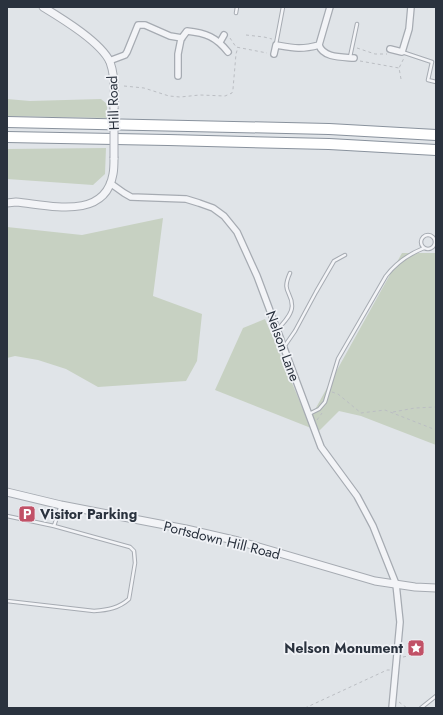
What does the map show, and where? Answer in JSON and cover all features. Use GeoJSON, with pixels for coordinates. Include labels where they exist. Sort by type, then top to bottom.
{"type":"FeatureCollection","features":[{"type":"Feature","properties":{"kind":"highway"},"geometry":{"type":"LineString","coordinates":[[7,122],[329,129],[436,135]]}},
{"type":"Feature","properties":{"kind":"highway"},"geometry":{"type":"LineString","coordinates":[[7,137],[329,144],[436,150]]}},
{"type":"Feature","properties":{"kind":"street","name":"Hill Road"},"geometry":{"type":"LineString","coordinates":[[43,7],[87,37],[100,49],[109,61],[115,90],[114,158],[113,174],[110,183]]}},
{"type":"Feature","properties":{"kind":"street"},"geometry":{"type":"LineString","coordinates":[[330,7],[319,45],[320,49],[329,55],[352,58]]}},
{"type":"Feature","properties":{"kind":"street"},"geometry":{"type":"LineString","coordinates":[[390,49],[404,53],[409,29],[411,7]]}},
{"type":"Feature","properties":{"kind":"street"},"geometry":{"type":"LineString","coordinates":[[109,61],[125,55],[138,26],[145,26],[170,36],[182,38]]}},
{"type":"Feature","properties":{"kind":"street"},"geometry":{"type":"LineString","coordinates":[[178,76],[178,54],[182,38],[187,31],[207,35],[220,42],[228,52]]}},
{"type":"Feature","properties":{"kind":"street"},"geometry":{"type":"LineString","coordinates":[[220,42],[224,35]]}},
{"type":"Feature","properties":{"kind":"street"},"geometry":{"type":"LineString","coordinates":[[274,54],[276,43],[300,48],[319,45]]}},
{"type":"Feature","properties":{"kind":"street"},"geometry":{"type":"LineString","coordinates":[[7,203],[16,202],[70,208],[84,206],[94,202],[104,194],[110,183]]}},
{"type":"Feature","properties":{"kind":"street","name":"Nelson Lane"},"geometry":{"type":"LineString","coordinates":[[110,183],[132,197],[186,199],[213,208],[224,216],[237,232],[254,270],[321,447],[357,496],[373,526],[396,584],[400,622],[392,708]]}},
{"type":"Feature","properties":{"kind":"street","name":"Portsdown Hill Road"},"geometry":{"type":"LineString","coordinates":[[7,492],[61,505],[231,539],[354,576],[396,584],[436,588]]}},
{"type":"Feature","properties":{"kind":"lane"},"geometry":{"type":"LineString","coordinates":[[236,13],[237,7]]}},
{"type":"Feature","properties":{"kind":"lane"},"geometry":{"type":"LineString","coordinates":[[276,43],[283,8]]}},
{"type":"Feature","properties":{"kind":"lane"},"geometry":{"type":"LineString","coordinates":[[352,58],[352,47],[357,24]]}},
{"type":"Feature","properties":{"kind":"lane"},"geometry":{"type":"LineString","coordinates":[[404,53],[432,62],[428,80],[436,82]]}},
{"type":"Feature","properties":{"kind":"lane"},"geometry":{"type":"LineString","coordinates":[[308,414],[319,409],[325,402],[338,360],[386,276],[411,253],[433,246],[434,242],[431,236],[427,235],[422,238],[421,242],[424,248]]}},
{"type":"Feature","properties":{"kind":"lane"},"geometry":{"type":"LineString","coordinates":[[284,347],[295,331],[334,261],[345,255]]}},
{"type":"Feature","properties":{"kind":"lane"},"geometry":{"type":"LineString","coordinates":[[277,330],[292,308],[286,286],[290,273]]}},
{"type":"Feature","properties":{"kind":"lane"},"geometry":{"type":"LineString","coordinates":[[54,526],[61,505]]}},
{"type":"Feature","properties":{"kind":"lane"},"geometry":{"type":"LineString","coordinates":[[7,516],[54,526],[130,547],[134,551],[135,563],[129,599],[118,607],[94,612],[7,602]]}},
{"type":"Feature","properties":{"kind":"lane"},"geometry":{"type":"LineString","coordinates":[[421,708],[436,696]]}},
{"type":"Feature","properties":{"kind":"path"},"geometry":{"type":"LineString","coordinates":[[224,35],[231,38],[236,47],[274,54]]}},
{"type":"Feature","properties":{"kind":"path"},"geometry":{"type":"LineString","coordinates":[[246,35],[264,37],[276,43]]}},
{"type":"Feature","properties":{"kind":"path"},"geometry":{"type":"LineString","coordinates":[[124,86],[144,88],[174,97],[229,95],[232,93],[233,89],[238,47]]}},
{"type":"Feature","properties":{"kind":"path"},"geometry":{"type":"LineString","coordinates":[[352,47],[375,54],[384,55],[388,54],[390,49]]}},
{"type":"Feature","properties":{"kind":"path"},"geometry":{"type":"LineString","coordinates":[[401,79],[399,68],[404,60],[404,53]]}},
{"type":"Feature","properties":{"kind":"path"},"geometry":{"type":"LineString","coordinates":[[352,58],[354,61],[364,61],[399,68]]}},
{"type":"Feature","properties":{"kind":"path"},"geometry":{"type":"LineString","coordinates":[[331,391],[338,394],[361,413],[385,410],[436,430]]}},
{"type":"Feature","properties":{"kind":"path"},"geometry":{"type":"LineString","coordinates":[[392,412],[415,408],[436,407]]}},
{"type":"Feature","properties":{"kind":"path"},"geometry":{"type":"LineString","coordinates":[[313,426],[320,417],[324,408]]}},
{"type":"Feature","properties":{"kind":"path"},"geometry":{"type":"LineString","coordinates":[[305,708],[388,670],[395,670]]}},
{"type":"Feature","properties":{"kind":"path"},"geometry":{"type":"LineString","coordinates":[[392,700],[399,702],[407,708]]}},
{"type":"Feature","properties":{"kind":"green space"},"geometry":{"type":"Polygon","coordinates":[[[7,99],[30,101],[101,99],[107,104],[107,118],[7,116],[7,99]]]}},
{"type":"Feature","properties":{"kind":"green space"},"geometry":{"type":"Polygon","coordinates":[[[106,148],[105,174],[93,185],[7,179],[7,149],[106,148]]]}},
{"type":"Feature","properties":{"kind":"green space"},"geometry":{"type":"Polygon","coordinates":[[[163,218],[153,296],[202,314],[197,361],[186,381],[98,387],[66,369],[38,360],[15,356],[7,358],[7,227],[82,235],[163,218]]]}},
{"type":"Feature","properties":{"kind":"green space"},"geometry":{"type":"Polygon","coordinates":[[[402,253],[436,253],[436,445],[361,416],[339,411],[318,432],[312,415],[402,253]]]}},
{"type":"Feature","properties":{"kind":"green space"},"geometry":{"type":"Polygon","coordinates":[[[265,319],[311,428],[215,390],[243,328],[265,319]]]}},
{"type":"Feature","properties":{"kind":"place","name":"Visitor Parking"},"geometry":{"type":"Point","coordinates":[27,514]}},
{"type":"Feature","properties":{"kind":"place","name":"Nelson Monument"},"geometry":{"type":"Point","coordinates":[416,648]}}]}
